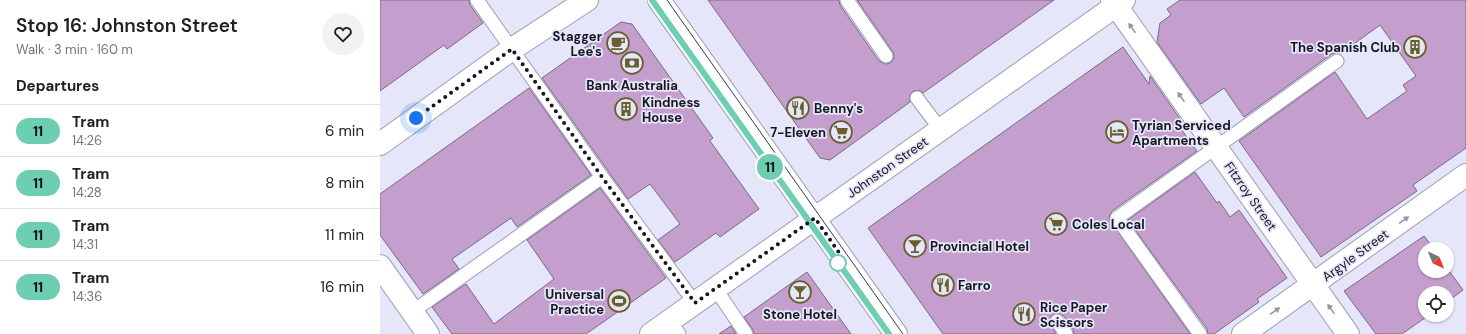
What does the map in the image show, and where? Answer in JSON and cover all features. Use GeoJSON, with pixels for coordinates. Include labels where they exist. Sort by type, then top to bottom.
{"type":"FeatureCollection","features":[{"type":"Feature","properties":{"kind":"street"},"geometry":{"type":"LineString","coordinates":[[380,144],[512,49],[587,0]]}},
{"type":"Feature","properties":{"kind":"street"},"geometry":{"type":"LineString","coordinates":[[659,0],[896,334]]}},
{"type":"Feature","properties":{"kind":"street","name":"Johnston Street"},"geometry":{"type":"LineString","coordinates":[[651,334],[674,327],[695,303],[715,288],[1117,2]]}},
{"type":"Feature","properties":{"kind":"street","name":"Fitzroy Street"},"geometry":{"type":"LineString","coordinates":[[1117,2],[1216,147],[1348,334]]}},
{"type":"Feature","properties":{"kind":"street","name":"Argyle Street"},"geometry":{"type":"LineString","coordinates":[[1243,334],[1466,175]]}},
{"type":"Feature","properties":{"kind":"street"},"geometry":{"type":"LineString","coordinates":[[380,266],[428,334]]}},
{"type":"Feature","properties":{"kind":"lane"},"geometry":{"type":"LineString","coordinates":[[477,0],[602,177],[695,303]]}},
{"type":"Feature","properties":{"kind":"lane"},"geometry":{"type":"LineString","coordinates":[[847,0],[886,56]]}},
{"type":"Feature","properties":{"kind":"lane"},"geometry":{"type":"LineString","coordinates":[[1200,334],[1117,218],[1337,61]]}},
{"type":"Feature","properties":{"kind":"lane"},"geometry":{"type":"LineString","coordinates":[[917,98],[940,129]]}},
{"type":"Feature","properties":{"kind":"lane"},"geometry":{"type":"LineString","coordinates":[[412,312],[602,177]]}},
{"type":"Feature","properties":{"kind":"lane"},"geometry":{"type":"LineString","coordinates":[[715,288],[746,334]]}},
{"type":"Feature","properties":{"kind":"lane"},"geometry":{"type":"LineString","coordinates":[[1057,321],[1066,334]]}},
{"type":"Feature","properties":{"kind":"building"},"geometry":{"type":"Polygon","coordinates":[[[380,0],[469,0],[470,5],[483,23],[447,49],[444,45],[380,91],[380,0]]]}},
{"type":"Feature","properties":{"kind":"building"},"geometry":{"type":"Polygon","coordinates":[[[708,0],[839,0],[840,5],[879,61],[886,64],[893,60],[893,52],[857,0],[1054,0],[923,93],[920,91],[913,91],[910,95],[910,102],[830,160],[820,158],[708,0]]]}},
{"type":"Feature","properties":{"kind":"building"},"geometry":{"type":"Polygon","coordinates":[[[1180,0],[1466,0],[1466,148],[1413,185],[1417,191],[1321,257],[1239,141],[1335,72],[1367,119],[1407,91],[1403,85],[1416,76],[1380,25],[1340,54],[1332,54],[1244,117],[1224,88],[1201,104],[1157,42],[1160,23],[1171,15],[1167,9],[1180,0]]]}},
{"type":"Feature","properties":{"kind":"building","name":"Kindness House"},"geometry":{"type":"Polygon","coordinates":[[[621,22],[632,24],[713,138],[710,141],[759,209],[720,237],[716,233],[675,262],[658,240],[680,224],[650,184],[628,199],[542,78],[621,22]]]}},
{"type":"Feature","properties":{"kind":"building"},"geometry":{"type":"Polygon","coordinates":[[[1123,47],[1149,84],[1150,76],[1180,119],[1176,122],[1197,151],[1112,211],[1109,219],[1190,334],[1074,334],[1073,329],[1064,316],[1057,313],[1052,315],[1049,321],[1056,334],[943,334],[868,228],[1123,47]]]}},
{"type":"Feature","properties":{"kind":"building"},"geometry":{"type":"Polygon","coordinates":[[[529,88],[591,175],[517,227],[511,218],[452,259],[459,269],[423,294],[380,235],[380,194],[529,88]]]}},
{"type":"Feature","properties":{"kind":"building"},"geometry":{"type":"Polygon","coordinates":[[[1195,172],[1217,203],[1219,201],[1230,217],[1239,210],[1287,278],[1257,299],[1259,302],[1214,334],[1208,334],[1207,329],[1128,220],[1195,172]]]}},
{"type":"Feature","properties":{"kind":"building"},"geometry":{"type":"Polygon","coordinates":[[[600,188],[666,278],[586,334],[452,334],[432,307],[466,284],[494,324],[554,279],[527,240],[600,188]]]}},
{"type":"Feature","properties":{"kind":"building"},"geometry":{"type":"Polygon","coordinates":[[[1424,236],[1429,242],[1418,242],[1418,278],[1454,278],[1463,290],[1454,297],[1454,286],[1418,286],[1419,322],[1402,334],[1376,334],[1344,291],[1424,236]]]}},
{"type":"Feature","properties":{"kind":"building","name":"Stone Hotel"},"geometry":{"type":"Polygon","coordinates":[[[807,272],[851,334],[754,334],[744,317],[807,272]]]}},
{"type":"Feature","properties":{"kind":"building"},"geometry":{"type":"Polygon","coordinates":[[[731,326],[736,334],[719,334],[731,326]]]}},
{"type":"Feature","properties":{"kind":"tram line"},"geometry":{"type":"LineString","coordinates":[[652,0],[889,334]]}},
{"type":"Feature","properties":{"kind":"tram line","name":"11"},"geometry":{"type":"LineString","coordinates":[[652,0],[889,334]]}},
{"type":"Feature","properties":{"kind":"tram line"},"geometry":{"type":"LineString","coordinates":[[667,0],[903,334]]}},
{"type":"Feature","properties":{"kind":"place","name":"Stagger Lee's"},"geometry":{"type":"Point","coordinates":[618,43]}},
{"type":"Feature","properties":{"kind":"place","name":"The Spanish Club"},"geometry":{"type":"Point","coordinates":[1415,47]}},
{"type":"Feature","properties":{"kind":"place","name":"Bank Australia"},"geometry":{"type":"Point","coordinates":[632,63]}},
{"type":"Feature","properties":{"kind":"place","name":"Benny's"},"geometry":{"type":"Point","coordinates":[798,108]}},
{"type":"Feature","properties":{"kind":"place","name":"Kindness House"},"geometry":{"type":"Point","coordinates":[626,109]}},
{"type":"Feature","properties":{"kind":"place","name":"7-Eleven"},"geometry":{"type":"Point","coordinates":[841,132]}},
{"type":"Feature","properties":{"kind":"place","name":"Tyrian Serviced Apartments"},"geometry":{"type":"Point","coordinates":[1117,132]}},
{"type":"Feature","properties":{"kind":"place","name":"Coles Local"},"geometry":{"type":"Point","coordinates":[1056,224]}},
{"type":"Feature","properties":{"kind":"place","name":"Provincial Hotel"},"geometry":{"type":"Point","coordinates":[915,246]}},
{"type":"Feature","properties":{"kind":"place","name":"Farro"},"geometry":{"type":"Point","coordinates":[943,285]}},
{"type":"Feature","properties":{"kind":"place","name":"Stone Hotel"},"geometry":{"type":"Point","coordinates":[800,292]}},
{"type":"Feature","properties":{"kind":"place","name":"Universal Practice"},"geometry":{"type":"Point","coordinates":[619,301]}},
{"type":"Feature","properties":{"kind":"place","name":"Rice Paper Scissors"},"geometry":{"type":"Point","coordinates":[1024,314]}},
{"type":"Feature","properties":{"kind":"route"},"geometry":{"type":"LineString","coordinates":[[416,118],[512,49],[602,177],[695,303],[815,218],[842,257],[838,263]]}}]}
